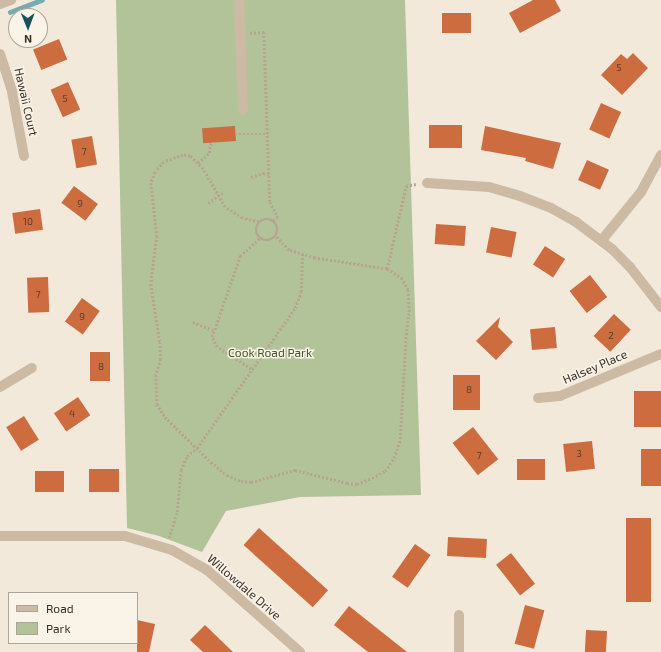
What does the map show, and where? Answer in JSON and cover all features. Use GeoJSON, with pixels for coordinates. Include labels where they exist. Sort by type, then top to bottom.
{"type":"FeatureCollection","features":[{"type":"Feature","properties":{"kind":"street"},"geometry":{"type":"LineString","coordinates":[[0,4],[11,0]]}},
{"type":"Feature","properties":{"kind":"street"},"geometry":{"type":"LineString","coordinates":[[239,0],[242,110]]}},
{"type":"Feature","properties":{"kind":"street","name":"Hawaii Court"},"geometry":{"type":"LineString","coordinates":[[0,54],[12,92],[24,156]]}},
{"type":"Feature","properties":{"kind":"street"},"geometry":{"type":"LineString","coordinates":[[602,240],[641,192],[661,155]]}},
{"type":"Feature","properties":{"kind":"street"},"geometry":{"type":"LineString","coordinates":[[427,183],[488,188],[520,196],[551,208],[602,240],[630,267],[661,307]]}},
{"type":"Feature","properties":{"kind":"street","name":"Halsey Place"},"geometry":{"type":"LineString","coordinates":[[538,398],[560,396],[661,354]]}},
{"type":"Feature","properties":{"kind":"street"},"geometry":{"type":"LineString","coordinates":[[0,387],[32,368]]}},
{"type":"Feature","properties":{"kind":"street","name":"Willowdale Drive"},"geometry":{"type":"LineString","coordinates":[[0,536],[119,536],[165,548],[207,570],[300,652]]}},
{"type":"Feature","properties":{"kind":"street"},"geometry":{"type":"LineString","coordinates":[[459,615],[459,652]]}},
{"type":"Feature","properties":{"kind":"path"},"geometry":{"type":"LineString","coordinates":[[240,33],[264,32],[270,202],[278,217],[274,221]]}},
{"type":"Feature","properties":{"kind":"path"},"geometry":{"type":"LineString","coordinates":[[235,134],[268,134]]}},
{"type":"Feature","properties":{"kind":"path"},"geometry":{"type":"LineString","coordinates":[[198,163],[209,153],[211,142]]}},
{"type":"Feature","properties":{"kind":"path"},"geometry":{"type":"LineString","coordinates":[[259,222],[232,213],[218,196],[198,163],[190,156],[183,155],[164,162],[155,172],[152,183],[157,236],[151,284],[160,342],[160,358],[156,375],[157,404],[164,417],[197,448],[227,475],[241,481],[251,482],[295,470],[357,484],[385,471],[394,458],[400,439],[406,335],[410,312],[408,290],[402,279],[387,269],[302,254],[281,245],[275,236]]}},
{"type":"Feature","properties":{"kind":"path"},"geometry":{"type":"LineString","coordinates":[[251,177],[263,173],[269,174]]}},
{"type":"Feature","properties":{"kind":"path"},"geometry":{"type":"LineString","coordinates":[[387,269],[406,186],[427,183]]}},
{"type":"Feature","properties":{"kind":"path"},"geometry":{"type":"LineString","coordinates":[[208,203],[224,192]]}},
{"type":"Feature","properties":{"kind":"path"},"geometry":{"type":"LineString","coordinates":[[264,219],[274,221],[278,228],[275,236],[269,240],[260,238],[256,230],[259,222],[264,219]]}},
{"type":"Feature","properties":{"kind":"path"},"geometry":{"type":"LineString","coordinates":[[251,369],[217,346],[212,337],[213,330],[240,256],[260,238]]}},
{"type":"Feature","properties":{"kind":"path"},"geometry":{"type":"LineString","coordinates":[[165,548],[177,512],[181,470],[187,456],[197,448],[295,308],[301,292],[302,254]]}},
{"type":"Feature","properties":{"kind":"path"},"geometry":{"type":"LineString","coordinates":[[193,322],[213,330]]}},
{"type":"Feature","properties":{"kind":"green space","name":"Cook Road Park"},"geometry":{"type":"Polygon","coordinates":[[[116,0],[405,0],[421,495],[300,497],[226,511],[202,552],[159,536],[127,528],[116,0]]]}},
{"type":"Feature","properties":{"kind":"building"},"geometry":{"type":"Polygon","coordinates":[[[533,0],[555,0],[561,11],[520,33],[509,13],[533,0]]]}},
{"type":"Feature","properties":{"kind":"building"},"geometry":{"type":"Polygon","coordinates":[[[442,13],[471,13],[471,33],[442,33],[442,13]]]}},
{"type":"Feature","properties":{"kind":"building"},"geometry":{"type":"Polygon","coordinates":[[[59,39],[67,59],[41,70],[33,49],[48,48],[48,43],[59,39]]]}},
{"type":"Feature","properties":{"kind":"building"},"geometry":{"type":"Polygon","coordinates":[[[633,53],[648,68],[622,95],[601,75],[621,54],[627,59],[633,53]]]}},
{"type":"Feature","properties":{"kind":"building"},"geometry":{"type":"Polygon","coordinates":[[[68,82],[80,109],[63,117],[51,90],[68,82]]]}},
{"type":"Feature","properties":{"kind":"building"},"geometry":{"type":"Polygon","coordinates":[[[601,103],[621,112],[609,138],[589,129],[601,103]]]}},
{"type":"Feature","properties":{"kind":"building"},"geometry":{"type":"Polygon","coordinates":[[[429,125],[462,125],[462,148],[429,148],[429,125]]]}},
{"type":"Feature","properties":{"kind":"building"},"geometry":{"type":"Polygon","coordinates":[[[235,126],[236,141],[203,143],[202,128],[235,126]]]}},
{"type":"Feature","properties":{"kind":"building"},"geometry":{"type":"Polygon","coordinates":[[[485,126],[561,143],[553,169],[525,161],[526,158],[481,150],[485,126]]]}},
{"type":"Feature","properties":{"kind":"building"},"geometry":{"type":"Polygon","coordinates":[[[92,136],[97,165],[76,168],[71,140],[92,136]]]}},
{"type":"Feature","properties":{"kind":"building"},"geometry":{"type":"Polygon","coordinates":[[[587,160],[609,170],[600,190],[578,180],[587,160]]]}},
{"type":"Feature","properties":{"kind":"building"},"geometry":{"type":"Polygon","coordinates":[[[74,186],[98,204],[85,221],[61,203],[74,186]]]}},
{"type":"Feature","properties":{"kind":"building"},"geometry":{"type":"Polygon","coordinates":[[[40,209],[43,230],[15,234],[12,213],[40,209]]]}},
{"type":"Feature","properties":{"kind":"building"},"geometry":{"type":"Polygon","coordinates":[[[436,224],[466,226],[465,246],[435,244],[436,224]]]}},
{"type":"Feature","properties":{"kind":"building"},"geometry":{"type":"Polygon","coordinates":[[[491,227],[517,232],[512,257],[486,253],[491,227]]]}},
{"type":"Feature","properties":{"kind":"building"},"geometry":{"type":"Polygon","coordinates":[[[545,246],[565,259],[553,278],[533,264],[545,246]]]}},
{"type":"Feature","properties":{"kind":"building"},"geometry":{"type":"Polygon","coordinates":[[[590,275],[607,297],[587,313],[570,291],[590,275]]]}},
{"type":"Feature","properties":{"kind":"building"},"geometry":{"type":"Polygon","coordinates":[[[48,277],[49,312],[28,313],[27,278],[48,277]]]}},
{"type":"Feature","properties":{"kind":"building"},"geometry":{"type":"Polygon","coordinates":[[[82,298],[100,311],[83,334],[65,321],[82,298]]]}},
{"type":"Feature","properties":{"kind":"building"},"geometry":{"type":"Polygon","coordinates":[[[614,314],[631,330],[610,352],[594,336],[614,314]]]}},
{"type":"Feature","properties":{"kind":"building"},"geometry":{"type":"Polygon","coordinates":[[[500,317],[498,327],[513,342],[496,360],[476,341],[500,317]]]}},
{"type":"Feature","properties":{"kind":"building"},"geometry":{"type":"Polygon","coordinates":[[[555,327],[557,348],[532,350],[530,329],[555,327]]]}},
{"type":"Feature","properties":{"kind":"building"},"geometry":{"type":"Polygon","coordinates":[[[90,352],[110,352],[110,381],[90,381],[90,352]]]}},
{"type":"Feature","properties":{"kind":"building"},"geometry":{"type":"Polygon","coordinates":[[[453,375],[480,375],[480,410],[453,410],[453,375]]]}},
{"type":"Feature","properties":{"kind":"building"},"geometry":{"type":"Polygon","coordinates":[[[634,391],[661,391],[661,427],[634,427],[634,391]]]}},
{"type":"Feature","properties":{"kind":"building"},"geometry":{"type":"Polygon","coordinates":[[[78,397],[90,415],[66,431],[54,413],[78,397]]]}},
{"type":"Feature","properties":{"kind":"building"},"geometry":{"type":"Polygon","coordinates":[[[24,416],[39,440],[21,451],[6,427],[24,416]]]}},
{"type":"Feature","properties":{"kind":"building"},"geometry":{"type":"Polygon","coordinates":[[[473,427],[498,459],[478,475],[453,443],[473,427]]]}},
{"type":"Feature","properties":{"kind":"building"},"geometry":{"type":"Polygon","coordinates":[[[592,441],[595,469],[566,472],[563,444],[592,441]]]}},
{"type":"Feature","properties":{"kind":"building"},"geometry":{"type":"Polygon","coordinates":[[[641,449],[661,449],[661,486],[641,486],[641,449]]]}},
{"type":"Feature","properties":{"kind":"building"},"geometry":{"type":"Polygon","coordinates":[[[517,459],[545,459],[545,480],[517,480],[517,459]]]}},
{"type":"Feature","properties":{"kind":"building"},"geometry":{"type":"Polygon","coordinates":[[[89,469],[119,469],[119,492],[89,492],[89,469]]]}},
{"type":"Feature","properties":{"kind":"building"},"geometry":{"type":"Polygon","coordinates":[[[35,471],[64,471],[64,492],[35,492],[35,471]]]}},
{"type":"Feature","properties":{"kind":"building"},"geometry":{"type":"Polygon","coordinates":[[[626,518],[651,518],[651,602],[626,602],[626,518]]]}},
{"type":"Feature","properties":{"kind":"building"},"geometry":{"type":"Polygon","coordinates":[[[259,528],[328,590],[313,607],[244,545],[259,528]]]}},
{"type":"Feature","properties":{"kind":"building"},"geometry":{"type":"Polygon","coordinates":[[[448,537],[487,539],[486,558],[447,556],[448,537]]]}},
{"type":"Feature","properties":{"kind":"building"},"geometry":{"type":"Polygon","coordinates":[[[415,544],[431,555],[408,588],[392,577],[415,544]]]}},
{"type":"Feature","properties":{"kind":"building"},"geometry":{"type":"Polygon","coordinates":[[[511,553],[535,584],[520,595],[496,565],[511,553]]]}},
{"type":"Feature","properties":{"kind":"building"},"geometry":{"type":"Polygon","coordinates":[[[525,605],[544,610],[534,649],[515,644],[525,605]]]}},
{"type":"Feature","properties":{"kind":"building"},"geometry":{"type":"Polygon","coordinates":[[[349,606],[407,652],[368,652],[334,625],[349,606]]]}},
{"type":"Feature","properties":{"kind":"building"},"geometry":{"type":"Polygon","coordinates":[[[138,620],[155,624],[149,652],[137,652],[138,620]]]}},
{"type":"Feature","properties":{"kind":"building"},"geometry":{"type":"Polygon","coordinates":[[[205,625],[233,652],[203,652],[190,640],[205,625]]]}},
{"type":"Feature","properties":{"kind":"building"},"geometry":{"type":"Polygon","coordinates":[[[586,630],[607,631],[606,652],[585,652],[586,630]]]}},
{"type":"Feature","properties":{"kind":"waterway"},"geometry":{"type":"LineString","coordinates":[[21,8],[42,0]]}}]}
